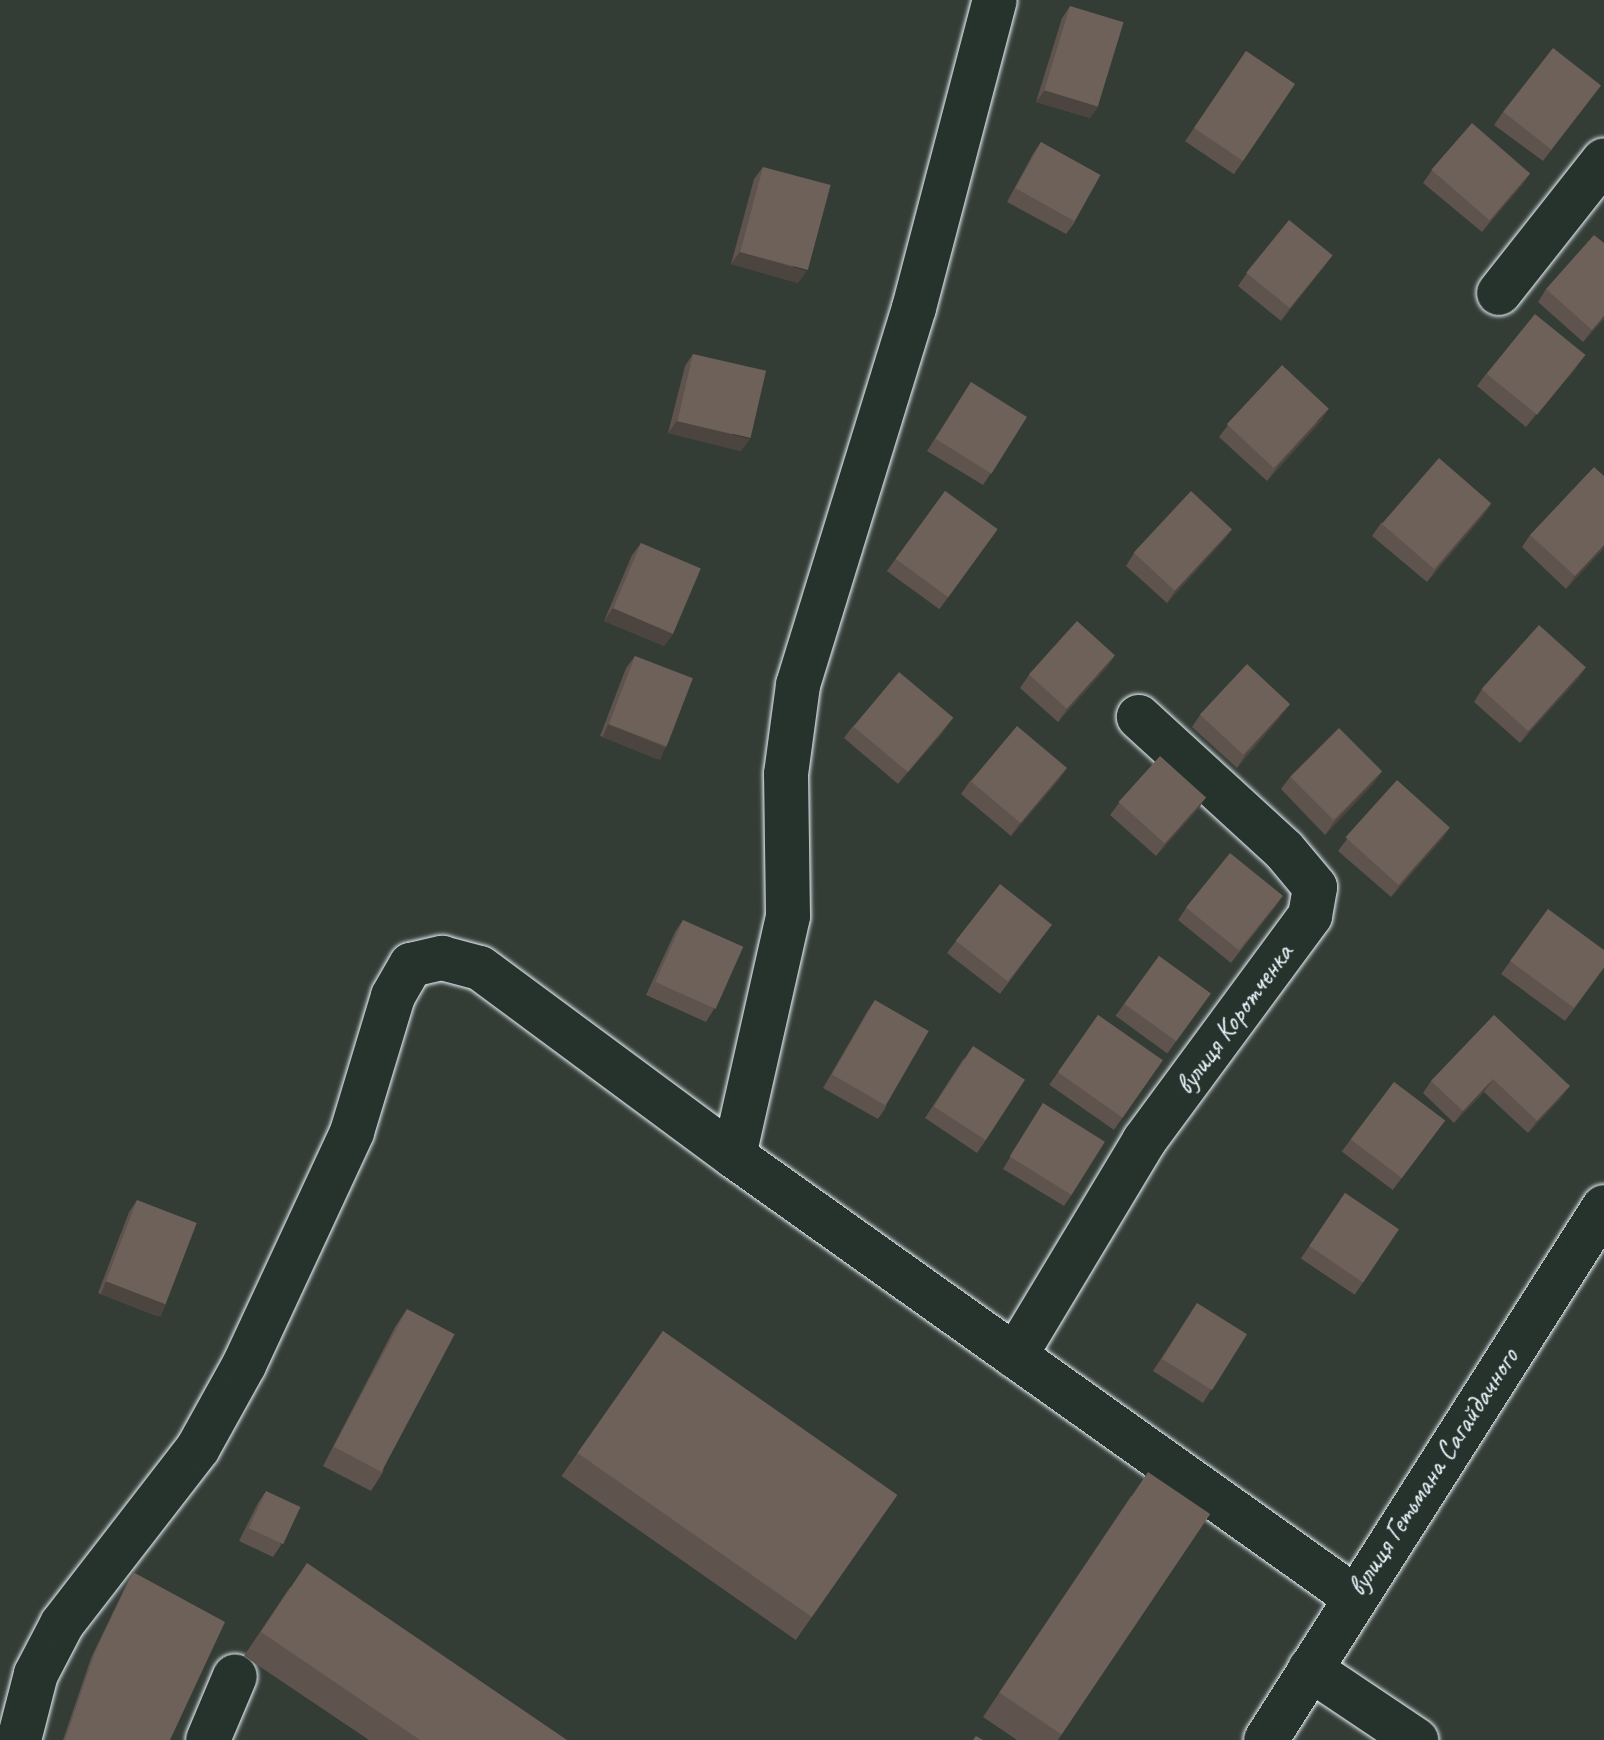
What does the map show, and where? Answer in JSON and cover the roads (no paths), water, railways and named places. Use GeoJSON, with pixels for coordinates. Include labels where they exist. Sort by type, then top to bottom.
{"type":"FeatureCollection","features":[{"type":"Feature","properties":{"kind":"street"},"geometry":{"type":"LineString","coordinates":[[734,1156],[788,916],[786,774],[798,685],[914,308],[995,0]]}},
{"type":"Feature","properties":{"kind":"street"},"geometry":{"type":"LineString","coordinates":[[1499,293],[1604,160]]}},
{"type":"Feature","properties":{"kind":"street","name":"вулиця Коротченка"},"geometry":{"type":"LineString","coordinates":[[1015,1356],[1144,1141],[1310,916],[1315,887],[1284,850],[1139,717]]}},
{"type":"Feature","properties":{"kind":"street"},"geometry":{"type":"LineString","coordinates":[[19,1740],[36,1674],[62,1624],[198,1448],[244,1365],[352,1132],[393,996],[411,965],[442,958],[480,968],[734,1156],[1353,1596]]}},
{"type":"Feature","properties":{"kind":"street","name":"вулиця Гетьмана Сагайдачного"},"geometry":{"type":"LineString","coordinates":[[1266,1740],[1353,1596],[1604,1207]]}},
{"type":"Feature","properties":{"kind":"street"},"geometry":{"type":"LineString","coordinates":[[1310,1669],[1416,1740]]}},
{"type":"Feature","properties":{"kind":"street"},"geometry":{"type":"LineString","coordinates":[[208,1740],[235,1676]]}}]}
